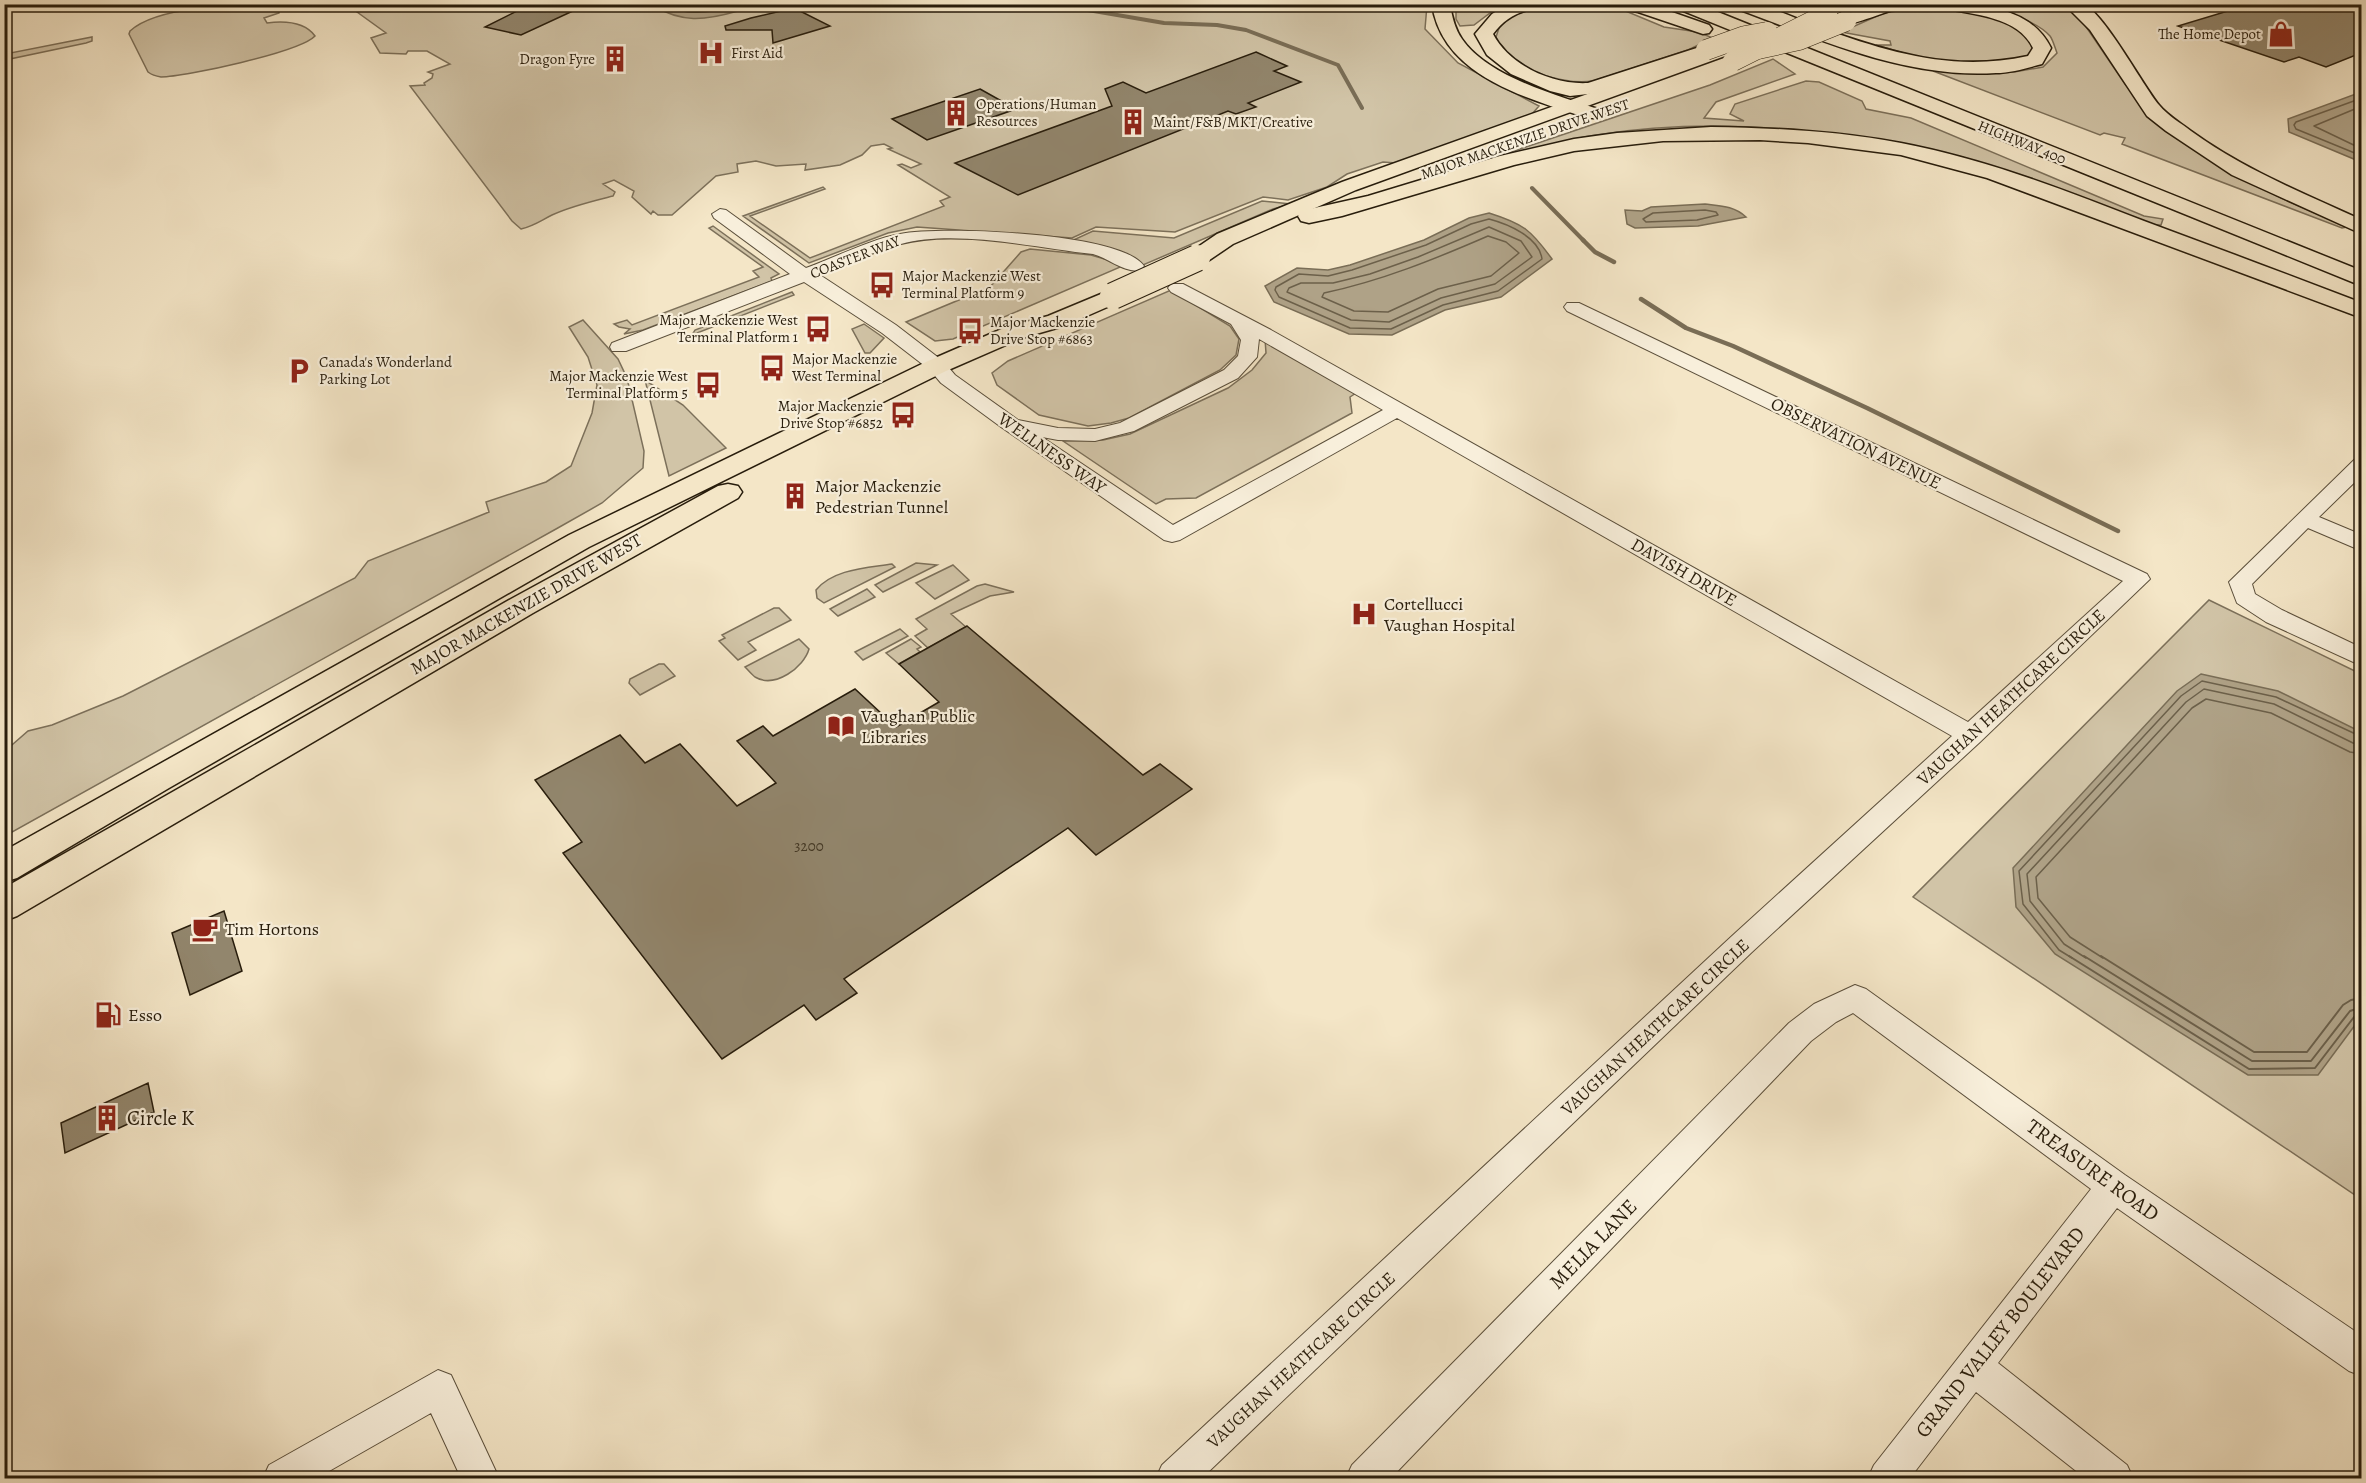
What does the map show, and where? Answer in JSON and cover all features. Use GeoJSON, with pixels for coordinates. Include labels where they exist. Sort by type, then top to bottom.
{"type":"FeatureCollection","features":[{"type":"Feature","properties":{"kind":"main road"},"geometry":{"type":"LineString","coordinates":[[1441,4],[1443,19],[1461,50],[1487,69],[1511,82],[1594,114]]}},
{"type":"Feature","properties":{"kind":"main road"},"geometry":{"type":"LineString","coordinates":[[1529,4],[1508,10],[1492,20],[1484,34],[1492,51],[1518,70],[1557,87],[1570,90],[1590,89],[1745,36],[1767,32]]}},
{"type":"Feature","properties":{"kind":"main road"},"geometry":{"type":"LineString","coordinates":[[1621,4],[1681,20],[1773,55],[1912,98]]}},
{"type":"Feature","properties":{"kind":"main road","name":"HIGHWAY 400"},"geometry":{"type":"LineString","coordinates":[[1682,4],[2361,279]]}},
{"type":"Feature","properties":{"kind":"main road","name":"HIGHWAY 400"},"geometry":{"type":"LineString","coordinates":[[1716,4],[2361,261]]}},
{"type":"Feature","properties":{"kind":"main road"},"geometry":{"type":"LineString","coordinates":[[1741,4],[1888,55],[1955,69],[2012,68],[2035,60],[2042,48],[2035,34],[2014,21],[1990,12],[1949,4]]}},
{"type":"Feature","properties":{"kind":"main road"},"geometry":{"type":"LineString","coordinates":[[1744,51],[1799,40],[1846,13],[1893,4]]}},
{"type":"Feature","properties":{"kind":"main road"},"geometry":{"type":"LineString","coordinates":[[2072,4],[2084,13],[2102,34],[2124,71],[2152,110],[2195,145],[2264,183],[2361,228]]}},
{"type":"Feature","properties":{"kind":"main road","name":"MAJOR MACKENZIE DRIVE WEST"},"geometry":{"type":"LineString","coordinates":[[1197,258],[1225,239],[1349,186],[1571,106],[1744,51],[1767,32],[1821,9],[1846,13]]}},
{"type":"Feature","properties":{"kind":"main road","name":"MAJOR MACKENZIE DRIVE WEST"},"geometry":{"type":"LineString","coordinates":[[4,868],[579,541],[943,372],[1038,337],[1056,321],[1197,258],[1646,96],[1744,51],[1821,9]]}},
{"type":"Feature","properties":{"kind":"main road"},"geometry":{"type":"LineString","coordinates":[[1309,216],[1348,210],[1487,166],[1572,145],[1649,136],[1714,134],[1794,136],[1852,141],[1942,158],[2033,185],[2361,311]]}},
{"type":"Feature","properties":{"kind":"main road","name":"MAJOR MACKENZIE DRIVE WEST"},"geometry":{"type":"LineString","coordinates":[[4,906],[620,550],[943,372]]}},
{"type":"Feature","properties":{"kind":"street","name":"WELLNESS WAY"},"geometry":{"type":"LineString","coordinates":[[720,214],[791,268],[808,275],[889,329],[1008,423],[1172,535],[1397,410]]}},
{"type":"Feature","properties":{"kind":"street","name":"COASTER WAY"},"geometry":{"type":"LineString","coordinates":[[619,347],[898,239],[945,234],[1094,249],[1112,254],[1135,266]]}},
{"type":"Feature","properties":{"kind":"street"},"geometry":{"type":"LineString","coordinates":[[1008,423],[1067,434],[1095,435],[1127,427],[1231,374],[1247,357],[1250,340],[1239,322],[1177,288]]}},
{"type":"Feature","properties":{"kind":"street","name":"OBSERVATION AVENUE"},"geometry":{"type":"LineString","coordinates":[[1573,307],[2139,579]]}},
{"type":"Feature","properties":{"kind":"street","name":"DAVISH DRIVE"},"geometry":{"type":"LineString","coordinates":[[1239,322],[1971,735]]}},
{"type":"Feature","properties":{"kind":"street"},"geometry":{"type":"LineString","coordinates":[[2361,463],[2240,582],[2245,598],[2274,616],[2361,658]]}},
{"type":"Feature","properties":{"kind":"street"},"geometry":{"type":"LineString","coordinates":[[2305,519],[2361,544]]}},
{"type":"Feature","properties":{"kind":"street","name":"VAUGHAN HEATHCARE CIRCLE"},"geometry":{"type":"LineString","coordinates":[[1175,1479],[1325,1340],[1742,944],[2139,579]]}},
{"type":"Feature","properties":{"kind":"street","name":"TREASURE ROAD"},"geometry":{"type":"LineString","coordinates":[[1825,1013],[1855,998],[2113,1186],[2361,1358]]}},
{"type":"Feature","properties":{"kind":"street","name":"MELIA LANE"},"geometry":{"type":"LineString","coordinates":[[1365,1479],[1800,1032],[1825,1013]]}},
{"type":"Feature","properties":{"kind":"street","name":"GRAND VALLEY BOULEVARD"},"geometry":{"type":"LineString","coordinates":[[1887,1479],[2113,1186]]}},
{"type":"Feature","properties":{"kind":"street"},"geometry":{"type":"LineString","coordinates":[[1973,1366],[2114,1479]]}},
{"type":"Feature","properties":{"kind":"street"},"geometry":{"type":"LineString","coordinates":[[282,1479],[438,1388],[480,1479]]}},
{"type":"Feature","properties":{"kind":"shaded area"},"geometry":{"type":"Polygon","coordinates":[[[1592,4],[1616,7],[1664,27],[1698,32],[1713,38],[1688,50],[1593,81],[1582,82],[1557,79],[1531,71],[1509,58],[1501,50],[1496,37],[1501,22],[1512,16],[1545,7],[1592,4]]]}},
{"type":"Feature","properties":{"kind":"shaded area"},"geometry":{"type":"Polygon","coordinates":[[[274,5],[279,9],[279,13],[264,18],[267,23],[286,22],[299,25],[315,36],[288,49],[266,56],[216,68],[161,77],[148,72],[129,34],[142,23],[159,16],[198,8],[274,5]]]}},
{"type":"Feature","properties":{"kind":"shaded area"},"geometry":{"type":"Polygon","coordinates":[[[352,5],[1427,5],[1425,29],[1458,63],[1539,106],[1532,114],[1396,163],[1383,162],[1347,174],[1327,187],[1288,200],[1263,197],[1175,232],[1096,227],[1072,238],[917,227],[888,233],[809,263],[743,216],[823,187],[825,189],[750,216],[810,258],[944,206],[940,201],[950,197],[898,165],[902,164],[911,168],[921,164],[888,149],[892,148],[884,144],[871,146],[862,155],[840,165],[805,170],[806,164],[776,166],[756,161],[737,164],[738,172],[716,176],[672,215],[658,215],[653,211],[651,214],[632,197],[634,191],[614,180],[603,184],[615,192],[613,196],[567,209],[521,229],[512,221],[410,86],[425,85],[424,83],[432,78],[433,74],[428,72],[450,64],[427,51],[408,51],[406,54],[380,53],[371,38],[386,33],[357,12],[362,10],[352,5]]]}},
{"type":"Feature","properties":{"kind":"shaded area"},"geometry":{"type":"Polygon","coordinates":[[[1456,5],[1514,5],[1494,10],[1474,25],[1460,26],[1456,19],[1456,5]]]}},
{"type":"Feature","properties":{"kind":"shaded area"},"geometry":{"type":"Polygon","coordinates":[[[1966,5],[2065,5],[2076,12],[2125,84],[2152,115],[2245,179],[2281,198],[2347,227],[2342,228],[2122,144],[2125,138],[2104,133],[2100,135],[1933,71],[1979,74],[2014,72],[2043,67],[2057,53],[2050,36],[2033,24],[1999,11],[1966,5]]]}},
{"type":"Feature","properties":{"kind":"shaded area"},"geometry":{"type":"Polygon","coordinates":[[[1916,8],[1987,14],[2014,24],[2024,31],[2034,47],[2026,57],[1980,66],[1921,58],[1876,45],[1891,45],[1890,41],[1841,32],[1884,13],[1916,8]]]}},
{"type":"Feature","properties":{"kind":"shaded area"},"geometry":{"type":"Polygon","coordinates":[[[92,37],[92,41],[86,43],[5,60],[5,54],[92,37]]]}},
{"type":"Feature","properties":{"kind":"shaded area"},"geometry":{"type":"Polygon","coordinates":[[[1773,59],[1795,74],[1716,102],[1704,118],[1744,121],[1730,114],[1735,104],[1806,81],[1819,82],[1862,101],[1866,109],[1911,118],[2144,216],[2163,219],[2161,225],[2151,225],[2126,216],[1825,133],[1797,130],[1711,126],[1653,128],[1584,137],[1502,158],[1499,156],[1710,85],[1773,59]]]}},
{"type":"Feature","properties":{"kind":"shaded area"},"geometry":{"type":"Polygon","coordinates":[[[1262,201],[1291,204],[1273,209],[1143,265],[1132,258],[1069,242],[1093,231],[1174,238],[1262,201]]]}},
{"type":"Feature","properties":{"kind":"shaded area"},"geometry":{"type":"Polygon","coordinates":[[[713,226],[779,274],[771,278],[772,281],[643,330],[624,334],[630,329],[614,324],[627,320],[632,325],[759,277],[753,271],[763,267],[709,228],[713,226]]]}},
{"type":"Feature","properties":{"kind":"shaded area"},"geometry":{"type":"Polygon","coordinates":[[[1030,249],[1091,255],[1125,265],[953,339],[935,341],[906,322],[990,287],[1021,252],[1030,249]]]}},
{"type":"Feature","properties":{"kind":"shaded area"},"geometry":{"type":"Polygon","coordinates":[[[1171,290],[1230,326],[1239,339],[1236,355],[1220,370],[1129,418],[1088,426],[1039,415],[997,385],[992,373],[1008,361],[1171,290]]]}},
{"type":"Feature","properties":{"kind":"shaded area"},"geometry":{"type":"Polygon","coordinates":[[[792,292],[794,295],[692,335],[695,330],[792,292]]]}},
{"type":"Feature","properties":{"kind":"shaded area"},"geometry":{"type":"Polygon","coordinates":[[[583,320],[618,359],[627,378],[644,451],[643,468],[602,503],[5,836],[5,751],[28,731],[52,725],[123,696],[355,578],[368,561],[489,512],[486,502],[546,482],[571,466],[592,413],[597,385],[588,357],[569,327],[583,320]]]}},
{"type":"Feature","properties":{"kind":"shaded area"},"geometry":{"type":"Polygon","coordinates":[[[864,324],[884,338],[870,353],[865,353],[852,329],[864,324]]]}},
{"type":"Feature","properties":{"kind":"shaded area"},"geometry":{"type":"Polygon","coordinates":[[[1265,339],[1359,391],[1350,397],[1352,413],[1196,498],[1166,499],[1156,504],[1063,441],[1103,440],[1130,434],[1228,388],[1252,370],[1266,353],[1265,339]]]}},
{"type":"Feature","properties":{"kind":"shaded area"},"geometry":{"type":"Polygon","coordinates":[[[645,380],[683,405],[726,448],[669,476],[645,380]]]}},
{"type":"Feature","properties":{"kind":"shaded area"},"geometry":{"type":"Polygon","coordinates":[[[916,563],[937,565],[883,592],[875,585],[916,563]]]}},
{"type":"Feature","properties":{"kind":"shaded area"},"geometry":{"type":"Polygon","coordinates":[[[892,564],[895,567],[824,603],[817,598],[816,590],[832,578],[861,568],[892,564]]]}},
{"type":"Feature","properties":{"kind":"shaded area"},"geometry":{"type":"Polygon","coordinates":[[[953,565],[969,580],[935,599],[916,583],[953,565]]]}},
{"type":"Feature","properties":{"kind":"shaded area"},"geometry":{"type":"Polygon","coordinates":[[[985,584],[1014,592],[990,596],[951,614],[966,627],[928,648],[915,636],[927,629],[916,619],[977,586],[985,584]]]}},
{"type":"Feature","properties":{"kind":"shaded area"},"geometry":{"type":"Polygon","coordinates":[[[867,589],[875,597],[838,616],[830,609],[867,589]]]}},
{"type":"Feature","properties":{"kind":"shaded area"},"geometry":{"type":"Polygon","coordinates":[[[2209,600],[2361,674],[2361,1199],[1913,897],[2209,600]]]}},
{"type":"Feature","properties":{"kind":"shaded area"},"geometry":{"type":"Polygon","coordinates":[[[774,608],[779,608],[791,620],[748,642],[756,650],[738,660],[719,641],[725,638],[722,635],[774,608]]]}},
{"type":"Feature","properties":{"kind":"shaded area"},"geometry":{"type":"Polygon","coordinates":[[[900,629],[908,636],[863,660],[855,652],[900,629]]]}},
{"type":"Feature","properties":{"kind":"shaded area"},"geometry":{"type":"Polygon","coordinates":[[[799,639],[809,649],[801,663],[788,674],[780,678],[763,680],[755,677],[745,667],[799,639]]]}},
{"type":"Feature","properties":{"kind":"shaded area"},"geometry":{"type":"Polygon","coordinates":[[[911,639],[921,647],[917,649],[920,652],[899,664],[886,653],[911,639]]]}},
{"type":"Feature","properties":{"kind":"shaded area"},"geometry":{"type":"Polygon","coordinates":[[[659,664],[664,664],[675,676],[640,695],[629,683],[630,679],[659,664]]]}},
{"type":"Feature","properties":{"kind":"water"},"geometry":{"type":"Polygon","coordinates":[[[651,5],[746,5],[743,9],[737,8],[738,11],[726,14],[693,18],[673,15],[651,5]]]}},
{"type":"Feature","properties":{"kind":"water"},"geometry":{"type":"Polygon","coordinates":[[[2361,92],[2361,162],[2289,132],[2288,119],[2361,92]]]}},
{"type":"Feature","properties":{"kind":"water"},"geometry":{"type":"Polygon","coordinates":[[[1705,204],[1732,209],[1746,217],[1698,226],[1635,228],[1627,224],[1625,210],[1642,211],[1651,207],[1705,204]]]}},
{"type":"Feature","properties":{"kind":"water"},"geometry":{"type":"Polygon","coordinates":[[[1489,213],[1526,229],[1552,259],[1501,297],[1445,310],[1392,335],[1349,334],[1274,302],[1265,286],[1297,268],[1328,270],[1350,265],[1424,240],[1469,218],[1489,213]]]}},
{"type":"Feature","properties":{"kind":"water"},"geometry":{"type":"Polygon","coordinates":[[[2201,674],[2278,691],[2361,732],[2361,1017],[2318,1075],[2248,1075],[2055,954],[2016,907],[2013,868],[2177,691],[2201,674]]]}},
{"type":"Feature","properties":{"kind":"building"},"geometry":{"type":"Polygon","coordinates":[[[531,4],[588,4],[521,35],[485,27],[531,4]]]}},
{"type":"Feature","properties":{"kind":"building","name":"The Home Depot"},"geometry":{"type":"Polygon","coordinates":[[[2251,4],[2361,4],[2361,53],[2326,67],[2299,57],[2284,62],[2178,26],[2251,4]]]}},
{"type":"Feature","properties":{"kind":"building"},"geometry":{"type":"Polygon","coordinates":[[[794,8],[830,26],[773,43],[772,30],[726,30],[725,26],[794,8]]]}},
{"type":"Feature","properties":{"kind":"building","name":"Maint/F&B/MKT/Creative"},"geometry":{"type":"Polygon","coordinates":[[[1256,52],[1287,66],[1274,71],[1301,82],[1248,103],[1256,107],[1236,114],[1228,111],[1018,195],[955,163],[1112,106],[1105,89],[1123,82],[1146,93],[1256,52]]]}},
{"type":"Feature","properties":{"kind":"building","name":"Operations/Human Resources"},"geometry":{"type":"Polygon","coordinates":[[[980,89],[1016,109],[927,140],[892,119],[980,89]]]}},
{"type":"Feature","properties":{"kind":"building"},"geometry":{"type":"Polygon","coordinates":[[[967,626],[1143,775],[1160,764],[1192,789],[1096,855],[1068,828],[844,979],[857,993],[816,1020],[804,1005],[722,1059],[563,853],[582,842],[535,780],[620,735],[645,763],[680,744],[737,806],[776,783],[737,741],[763,726],[773,736],[855,689],[896,727],[939,702],[899,664],[967,626]]]}},
{"type":"Feature","properties":{"kind":"building"},"geometry":{"type":"Polygon","coordinates":[[[224,911],[242,971],[190,995],[172,933],[224,911]]]}},
{"type":"Feature","properties":{"kind":"building","name":"Circle K"},"geometry":{"type":"Polygon","coordinates":[[[148,1083],[154,1112],[65,1153],[61,1123],[148,1083]]]}},
{"type":"Feature","properties":{"kind":"waterway"},"geometry":{"type":"LineString","coordinates":[[1073,4],[1082,9],[1164,23],[1217,25],[1246,30],[1338,65],[1362,108]]}},
{"type":"Feature","properties":{"kind":"waterway"},"geometry":{"type":"LineString","coordinates":[[1532,188],[1584,241]]}},
{"type":"Feature","properties":{"kind":"waterway"},"geometry":{"type":"LineString","coordinates":[[1584,241],[1595,252],[1614,262]]}},
{"type":"Feature","properties":{"kind":"waterway"},"geometry":{"type":"LineString","coordinates":[[1641,299],[1686,328],[1733,346],[1867,408],[2118,531]]}},
{"type":"Feature","properties":{"kind":"place","name":"The Home Depot"},"geometry":{"type":"Point","coordinates":[2281,34]}},
{"type":"Feature","properties":{"kind":"place","name":"First Aid"},"geometry":{"type":"Point","coordinates":[711,53]}},
{"type":"Feature","properties":{"kind":"place","name":"Dragon Fyre"},"geometry":{"type":"Point","coordinates":[615,59]}},
{"type":"Feature","properties":{"kind":"place","name":"Operations/Human Resources"},"geometry":{"type":"Point","coordinates":[956,113]}},
{"type":"Feature","properties":{"kind":"place","name":"Maint/F&B/MKT/Creative"},"geometry":{"type":"Point","coordinates":[1133,122]}},
{"type":"Feature","properties":{"kind":"place","name":"Major Mackenzie West Terminal Platform 9"},"geometry":{"type":"Point","coordinates":[882,285]}},
{"type":"Feature","properties":{"kind":"place","name":"Major Mackenzie West Terminal Platform 1"},"geometry":{"type":"Point","coordinates":[818,329]}},
{"type":"Feature","properties":{"kind":"place","name":"Major Mackenzie Drive Stop #6863"},"geometry":{"type":"Point","coordinates":[970,331]}},
{"type":"Feature","properties":{"kind":"place","name":"Major Mackenzie West Terminal"},"geometry":{"type":"Point","coordinates":[772,368]}},
{"type":"Feature","properties":{"kind":"place","name":"Canada's Wonderland Parking Lot"},"geometry":{"type":"Point","coordinates":[299,371]}},
{"type":"Feature","properties":{"kind":"place","name":"Major Mackenzie West Terminal Platform 5"},"geometry":{"type":"Point","coordinates":[708,385]}},
{"type":"Feature","properties":{"kind":"place","name":"Major Mackenzie Drive Stop #6852"},"geometry":{"type":"Point","coordinates":[903,415]}},
{"type":"Feature","properties":{"kind":"place","name":"Major Mackenzie Pedestrian Tunnel"},"geometry":{"type":"Point","coordinates":[795,496]}},
{"type":"Feature","properties":{"kind":"place","name":"Cortellucci Vaughan Hospital"},"geometry":{"type":"Point","coordinates":[1364,614]}},
{"type":"Feature","properties":{"kind":"place","name":"Vaughan Public Libraries"},"geometry":{"type":"Point","coordinates":[841,726]}},
{"type":"Feature","properties":{"kind":"place","name":"Tim Hortons"},"geometry":{"type":"Point","coordinates":[205,929]}},
{"type":"Feature","properties":{"kind":"place","name":"Esso"},"geometry":{"type":"Point","coordinates":[108,1015]}},
{"type":"Feature","properties":{"kind":"place","name":"Circle K"},"geometry":{"type":"Point","coordinates":[107,1118]}}]}
